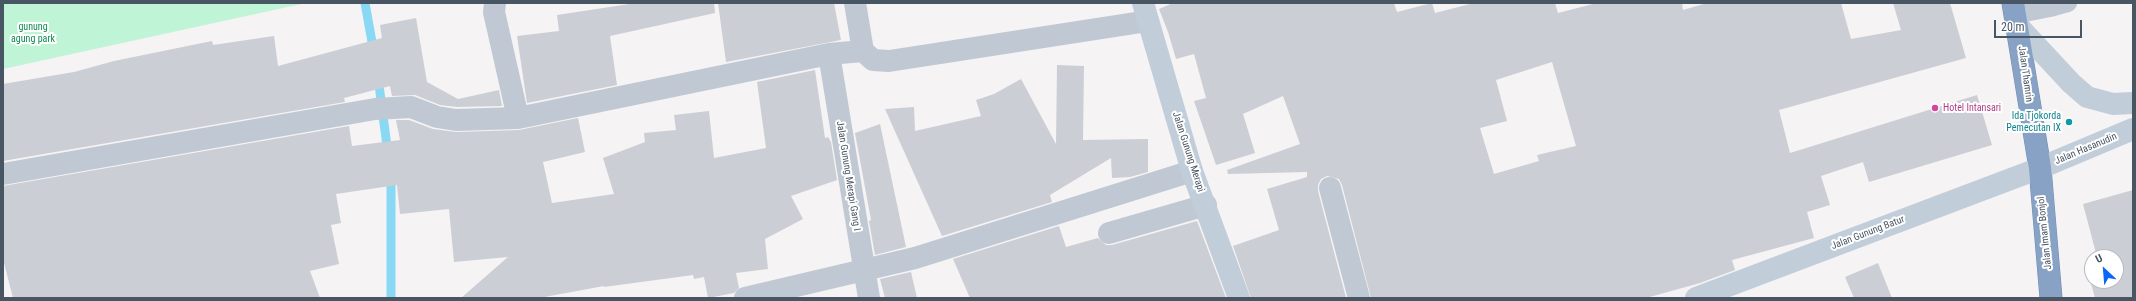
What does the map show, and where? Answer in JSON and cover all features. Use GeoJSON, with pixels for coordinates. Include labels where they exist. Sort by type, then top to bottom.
{"type":"FeatureCollection","features":[{"type":"Feature","properties":{"kind":"highway","name":"Jalan Thamrin"},"geometry":{"type":"LineString","coordinates":[[2015,15],[2040,168]]}},
{"type":"Feature","properties":{"kind":"highway","name":"Jalan Imam Bonjol"},"geometry":{"type":"LineString","coordinates":[[2040,168],[2052,298]]}},
{"type":"Feature","properties":{"kind":"main road","name":"Jalan Gunung Merapi"},"geometry":{"type":"LineString","coordinates":[[1145,12],[1192,171],[1206,205],[1239,298]]}},
{"type":"Feature","properties":{"kind":"main road"},"geometry":{"type":"LineString","coordinates":[[2015,15],[2066,78],[2088,97],[2113,104],[2133,103]]}},
{"type":"Feature","properties":{"kind":"main road","name":"Jalan Hasanudin"},"geometry":{"type":"LineString","coordinates":[[2040,168],[2133,129]]}},
{"type":"Feature","properties":{"kind":"main road","name":"Jalan Gunung Batur"},"geometry":{"type":"LineString","coordinates":[[1696,298],[2040,168]]}},
{"type":"Feature","properties":{"kind":"street"},"geometry":{"type":"LineString","coordinates":[[495,3],[494,12],[518,118]]}},
{"type":"Feature","properties":{"kind":"street"},"geometry":{"type":"LineString","coordinates":[[855,3],[863,51],[873,60],[889,61],[1145,12]]}},
{"type":"Feature","properties":{"kind":"street"},"geometry":{"type":"LineString","coordinates":[[3,174],[375,109],[411,107],[437,117],[456,120],[518,118],[829,54],[863,51]]}},
{"type":"Feature","properties":{"kind":"street","name":"Jalan Gunung Merapi Gang I"},"geometry":{"type":"LineString","coordinates":[[829,54],[863,269],[869,298]]}},
{"type":"Feature","properties":{"kind":"street"},"geometry":{"type":"LineString","coordinates":[[745,298],[947,249],[1192,171]]}},
{"type":"Feature","properties":{"kind":"street"},"geometry":{"type":"LineString","coordinates":[[1330,188],[1359,298]]}},
{"type":"Feature","properties":{"kind":"street"},"geometry":{"type":"LineString","coordinates":[[1109,233],[1206,205]]}},
{"type":"Feature","properties":{"kind":"lane"},"geometry":{"type":"LineString","coordinates":[[2015,15],[2068,3]]}},
{"type":"Feature","properties":{"kind":"green space","name":"gunung agung park"},"geometry":{"type":"Polygon","coordinates":[[[3,3],[306,3],[3,69],[3,3]]]}},
{"type":"Feature","properties":{"kind":"building"},"geometry":{"type":"Polygon","coordinates":[[[636,3],[714,3],[715,13],[610,36],[617,85],[527,103],[517,36],[559,31],[557,15],[636,3]]]}},
{"type":"Feature","properties":{"kind":"building"},"geometry":{"type":"Polygon","coordinates":[[[718,3],[834,3],[841,40],[726,62],[718,3]]]}},
{"type":"Feature","properties":{"kind":"building"},"geometry":{"type":"Polygon","coordinates":[[[1173,3],[1394,3],[1397,12],[1432,3],[1435,13],[1474,3],[1555,3],[1558,13],[1597,3],[1682,3],[1683,10],[1707,3],[1841,3],[1851,39],[1901,30],[1893,3],[1950,3],[1966,58],[1779,110],[1790,153],[1977,95],[1992,145],[1869,182],[1863,162],[1821,176],[1830,205],[1807,212],[1814,238],[1732,260],[1735,270],[1700,283],[1646,298],[1371,298],[1342,185],[1339,179],[1327,176],[1321,179],[1318,185],[1318,191],[1346,298],[1251,298],[1233,246],[1279,230],[1267,189],[1307,177],[1307,172],[1228,174],[1227,170],[1300,144],[1283,96],[1243,114],[1255,153],[1216,165],[1194,101],[1206,98],[1194,54],[1176,59],[1159,9],[1173,3]],[[1552,62],[1496,80],[1507,121],[1480,128],[1494,174],[1539,161],[1537,155],[1576,146],[1552,62]]]}},
{"type":"Feature","properties":{"kind":"building"},"geometry":{"type":"Polygon","coordinates":[[[416,18],[427,82],[458,99],[499,90],[502,106],[457,107],[440,105],[415,95],[392,96],[390,86],[344,98],[345,102],[3,161],[3,84],[74,72],[114,61],[212,41],[213,45],[274,36],[278,66],[382,38],[380,25],[416,18]]]}},
{"type":"Feature","properties":{"kind":"building"},"geometry":{"type":"Polygon","coordinates":[[[1057,65],[1084,66],[1083,140],[1148,139],[1148,172],[1130,177],[1112,178],[1111,158],[1050,195],[1052,202],[942,236],[885,109],[914,107],[915,131],[981,116],[976,100],[994,94],[1021,79],[1056,144],[1057,65]]]}},
{"type":"Feature","properties":{"kind":"building"},"geometry":{"type":"Polygon","coordinates":[[[815,70],[825,138],[828,137],[831,142],[837,180],[791,196],[803,219],[765,239],[768,269],[736,273],[739,288],[734,293],[708,298],[704,277],[694,279],[693,275],[604,286],[539,298],[461,298],[508,257],[454,262],[449,209],[400,214],[397,185],[336,194],[341,223],[331,225],[339,264],[310,271],[320,298],[13,298],[3,259],[3,186],[349,126],[352,146],[400,140],[396,120],[409,120],[433,129],[456,132],[519,130],[578,118],[585,152],[543,162],[552,203],[614,194],[603,158],[645,142],[644,133],[676,130],[674,115],[709,111],[714,158],[766,148],[757,82],[815,70]]]}},
{"type":"Feature","properties":{"kind":"building"},"geometry":{"type":"Polygon","coordinates":[[[880,124],[906,247],[875,255],[869,221],[871,220],[855,133],[880,124]]]}},
{"type":"Feature","properties":{"kind":"building"},"geometry":{"type":"Polygon","coordinates":[[[2133,190],[2133,298],[2095,298],[2093,289],[2124,289],[2124,249],[2095,249],[2083,204],[2133,190]]]}},
{"type":"Feature","properties":{"kind":"building"},"geometry":{"type":"Polygon","coordinates":[[[1197,221],[1226,298],[970,298],[953,259],[1059,226],[1066,247],[1098,238],[1106,245],[1112,245],[1197,221]]]}},
{"type":"Feature","properties":{"kind":"building"},"geometry":{"type":"Polygon","coordinates":[[[1878,263],[1892,298],[1854,298],[1845,277],[1878,263]]]}},
{"type":"Feature","properties":{"kind":"building"},"geometry":{"type":"Polygon","coordinates":[[[911,272],[917,298],[885,298],[880,279],[911,272]]]}},
{"type":"Feature","properties":{"kind":"waterway"},"geometry":{"type":"LineString","coordinates":[[365,3],[374,53]]}},
{"type":"Feature","properties":{"kind":"waterway"},"geometry":{"type":"LineString","coordinates":[[378,77],[388,154]]}},
{"type":"Feature","properties":{"kind":"waterway"},"geometry":{"type":"LineString","coordinates":[[391,174],[391,298]]}},
{"type":"Feature","properties":{"kind":"place","name":"Hotel Intansari"},"geometry":{"type":"Point","coordinates":[1935,108]}},
{"type":"Feature","properties":{"kind":"place","name":"Ida Tjokorda Pemecutan IX"},"geometry":{"type":"Point","coordinates":[2069,122]}}]}
